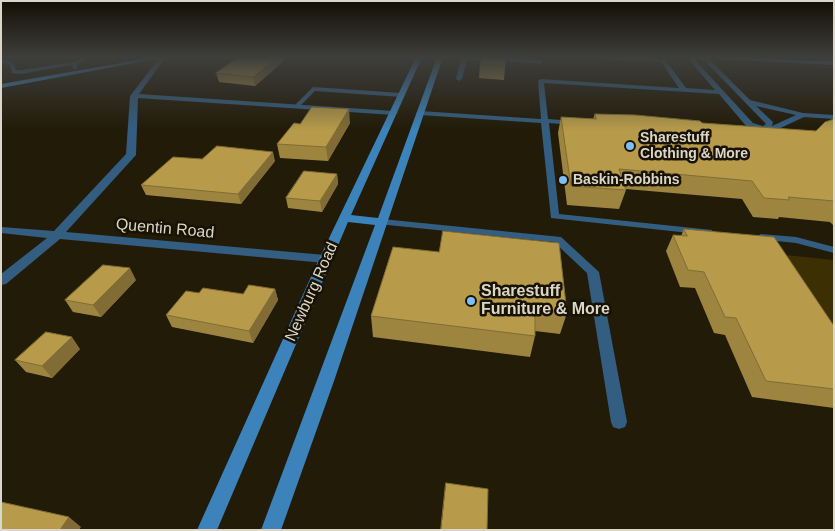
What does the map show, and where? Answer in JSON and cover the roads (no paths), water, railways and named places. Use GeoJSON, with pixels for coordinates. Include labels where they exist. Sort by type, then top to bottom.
{"type":"FeatureCollection","features":[{"type":"Feature","properties":{"kind":"main road"},"geometry":{"type":"LineString","coordinates":[[1,86],[25,82]]}},
{"type":"Feature","properties":{"kind":"main road","name":"Newburg Road"},"geometry":{"type":"LineString","coordinates":[[207,530],[326,259],[408,82]]}},
{"type":"Feature","properties":{"kind":"main road"},"geometry":{"type":"LineString","coordinates":[[271,530],[326,381],[431,82]]}},
{"type":"Feature","properties":{"kind":"main road"},"geometry":{"type":"LineString","coordinates":[[345,218],[382,222]]}},
{"type":"Feature","properties":{"kind":"street"},"geometry":{"type":"LineString","coordinates":[[1,281],[56,236],[131,155],[134,96],[143,82]]}},
{"type":"Feature","properties":{"kind":"street"},"geometry":{"type":"LineString","coordinates":[[134,96],[394,113]]}},
{"type":"Feature","properties":{"kind":"street","name":"Quentin Road"},"geometry":{"type":"LineString","coordinates":[[1,230],[326,259]]}},
{"type":"Feature","properties":{"kind":"lane"},"geometry":{"type":"LineString","coordinates":[[541,82],[555,228],[593,272],[619,422]]}},
{"type":"Feature","properties":{"kind":"lane"},"geometry":{"type":"LineString","coordinates":[[553,82],[721,92]]}},
{"type":"Feature","properties":{"kind":"lane"},"geometry":{"type":"LineString","coordinates":[[678,82],[684,90]]}},
{"type":"Feature","properties":{"kind":"lane"},"geometry":{"type":"LineString","coordinates":[[712,82],[750,125],[767,130]]}},
{"type":"Feature","properties":{"kind":"lane"},"geometry":{"type":"LineString","coordinates":[[728,82],[770,124],[767,130]]}},
{"type":"Feature","properties":{"kind":"lane"},"geometry":{"type":"LineString","coordinates":[[297,106],[313,89],[402,95]]}},
{"type":"Feature","properties":{"kind":"lane"},"geometry":{"type":"LineString","coordinates":[[747,101],[803,115],[834,117]]}},
{"type":"Feature","properties":{"kind":"lane"},"geometry":{"type":"LineString","coordinates":[[420,113],[584,123]]}},
{"type":"Feature","properties":{"kind":"lane"},"geometry":{"type":"LineString","coordinates":[[753,135],[803,115]]}},
{"type":"Feature","properties":{"kind":"lane"},"geometry":{"type":"LineString","coordinates":[[382,222],[718,233]]}},
{"type":"Feature","properties":{"kind":"lane"},"geometry":{"type":"LineString","coordinates":[[747,236],[796,240],[834,250]]}},
{"type":"Feature","properties":{"kind":"place","name":"Sharestuff Clothing & More"},"geometry":{"type":"Point","coordinates":[630,146]}},
{"type":"Feature","properties":{"kind":"place","name":"Baskin-Robbins"},"geometry":{"type":"Point","coordinates":[563,180]}},
{"type":"Feature","properties":{"kind":"place","name":"Sharestuff Furniture & More"},"geometry":{"type":"Point","coordinates":[471,301]}}]}
